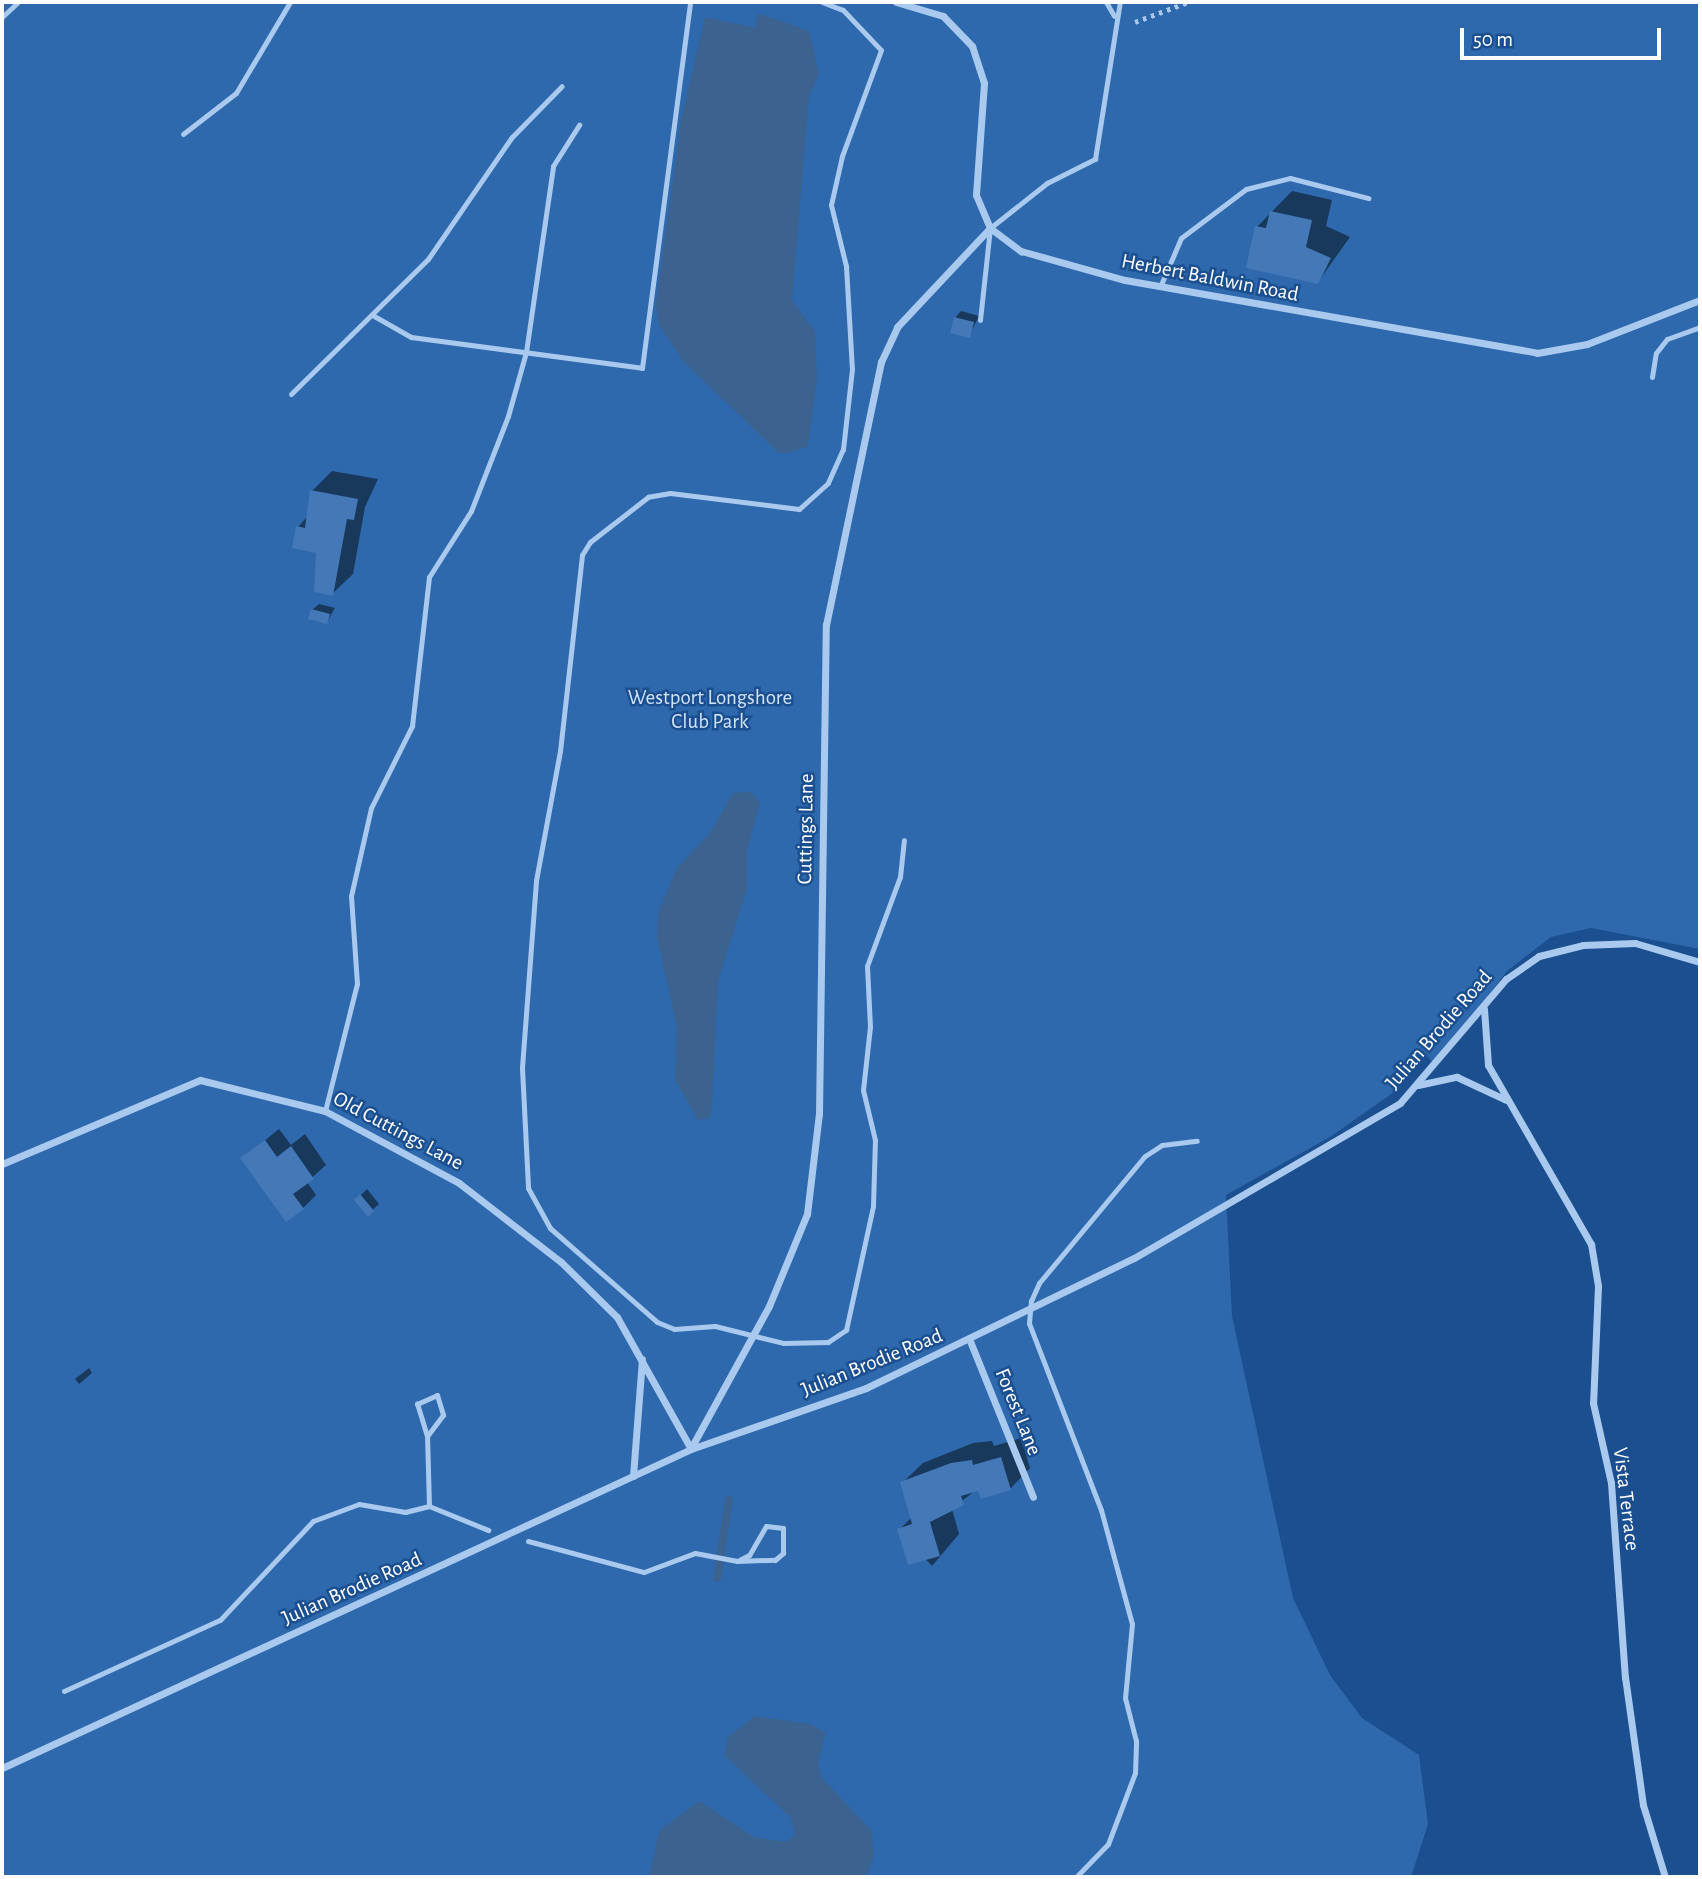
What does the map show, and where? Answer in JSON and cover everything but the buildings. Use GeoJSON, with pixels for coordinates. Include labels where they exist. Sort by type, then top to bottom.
{"type":"FeatureCollection","features":[{"type":"Feature","properties":{"kind":"street"},"geometry":{"type":"LineString","coordinates":[[896,2],[911,4],[943,16],[972,46],[984,83],[976,195],[990,228]]}},
{"type":"Feature","properties":{"kind":"street","name":"Cuttings Lane"},"geometry":{"type":"LineString","coordinates":[[691,1449],[752,1338],[807,1214],[818,1126],[826,625],[881,362],[897,327],[990,228]]}},
{"type":"Feature","properties":{"kind":"street","name":"Herbert Baldwin Road"},"geometry":{"type":"LineString","coordinates":[[990,228],[1021,251],[1160,287],[1538,353],[1587,344],[1700,300]]}},
{"type":"Feature","properties":{"kind":"street","name":"Julian Brodie Road"},"geometry":{"type":"LineString","coordinates":[[2,1768],[691,1449],[866,1388],[970,1341],[1134,1258],[1400,1103],[1484,1009],[1506,979],[1539,956],[1583,945],[1635,943],[1700,962]]}},
{"type":"Feature","properties":{"kind":"street","name":"Vista Terrace"},"geometry":{"type":"LineString","coordinates":[[1484,1009],[1488,1065],[1591,1244],[1598,1286],[1593,1403],[1611,1483],[1625,1677],[1643,1805],[1665,1877]]}},
{"type":"Feature","properties":{"kind":"street"},"geometry":{"type":"LineString","coordinates":[[1418,1085],[1457,1077],[1510,1103]]}},
{"type":"Feature","properties":{"kind":"street","name":"Old Cuttings Lane"},"geometry":{"type":"LineString","coordinates":[[2,1164],[201,1080],[325,1111],[459,1182],[540,1246],[617,1317],[691,1449]]}},
{"type":"Feature","properties":{"kind":"street","name":"Forest Lane"},"geometry":{"type":"LineString","coordinates":[[970,1341],[1033,1497]]}},
{"type":"Feature","properties":{"kind":"street"},"geometry":{"type":"LineString","coordinates":[[632,1476],[642,1358]]}},
{"type":"Feature","properties":{"kind":"lane"},"geometry":{"type":"LineString","coordinates":[[2,17],[18,2]]}},
{"type":"Feature","properties":{"kind":"lane"},"geometry":{"type":"LineString","coordinates":[[183,134],[236,93],[290,2]]}},
{"type":"Feature","properties":{"kind":"lane"},"geometry":{"type":"LineString","coordinates":[[374,316],[411,337],[642,368],[690,2]]}},
{"type":"Feature","properties":{"kind":"lane"},"geometry":{"type":"LineString","coordinates":[[822,2],[843,10],[881,50],[832,196],[846,266],[852,369],[842,449],[828,484],[799,509],[670,493],[648,497],[618,516],[582,555],[561,751],[536,881],[522,1068],[528,1188],[550,1228],[657,1322],[674,1329],[715,1326],[752,1338],[828,1342],[846,1331],[873,1206],[875,1140],[863,1090],[870,1027],[867,966],[900,877],[904,840]]}},
{"type":"Feature","properties":{"kind":"lane"},"geometry":{"type":"LineString","coordinates":[[1106,2],[1114,16]]}},
{"type":"Feature","properties":{"kind":"lane"},"geometry":{"type":"LineString","coordinates":[[980,320],[990,228],[1047,183],[1095,159],[1114,16],[1120,2]]}},
{"type":"Feature","properties":{"kind":"lane"},"geometry":{"type":"LineString","coordinates":[[291,394],[374,316],[428,259],[512,137],[562,86]]}},
{"type":"Feature","properties":{"kind":"lane"},"geometry":{"type":"LineString","coordinates":[[325,1111],[357,984],[351,896],[371,808],[412,726],[429,578],[471,511],[526,352],[552,166],[579,125]]}},
{"type":"Feature","properties":{"kind":"lane"},"geometry":{"type":"LineString","coordinates":[[1160,287],[1181,238],[1246,189],[1290,178],[1368,198]]}},
{"type":"Feature","properties":{"kind":"lane"},"geometry":{"type":"LineString","coordinates":[[1652,377],[1656,353],[1667,339],[1700,327]]}},
{"type":"Feature","properties":{"kind":"lane"},"geometry":{"type":"LineString","coordinates":[[1076,1877],[1108,1844],[1135,1773],[1136,1741],[1125,1698],[1132,1624],[1101,1510],[1030,1323],[1032,1309],[1039,1283],[1135,1166],[1162,1145],[1196,1141]]}},
{"type":"Feature","properties":{"kind":"lane"},"geometry":{"type":"LineString","coordinates":[[427,1436],[443,1415],[437,1395],[417,1404],[427,1436],[429,1506]]}},
{"type":"Feature","properties":{"kind":"lane"},"geometry":{"type":"LineString","coordinates":[[64,1691],[220,1620],[313,1521],[359,1504],[405,1512],[429,1506],[488,1530]]}},
{"type":"Feature","properties":{"kind":"lane"},"geometry":{"type":"LineString","coordinates":[[527,1541],[629,1572],[681,1556],[708,1555],[737,1561],[775,1560],[783,1552],[783,1528],[766,1526],[749,1555],[737,1561]]}},
{"type":"Feature","properties":{"kind":"path"},"geometry":{"type":"LineString","coordinates":[[1135,22],[1188,2]]}},
{"type":"Feature","properties":{"kind":"green space","name":"Westport Longshore Club Park"},"geometry":{"type":"Polygon","coordinates":[[[2,2],[1700,2],[1700,949],[1591,928],[1551,937],[1507,971],[1435,1065],[1427,1056],[1397,1090],[1330,1137],[1226,1195],[1232,1316],[1293,1598],[1330,1675],[1362,1718],[1419,1755],[1428,1824],[1411,1877],[2,1877],[2,2]]]}},
{"type":"Feature","properties":{"kind":"shaded area"},"geometry":{"type":"Polygon","coordinates":[[[758,13],[809,31],[819,74],[809,96],[792,300],[815,332],[817,377],[808,446],[789,453],[779,453],[683,361],[659,325],[656,304],[681,121],[705,17],[755,28],[758,13]]]}},
{"type":"Feature","properties":{"kind":"shaded area"},"geometry":{"type":"Polygon","coordinates":[[[752,792],[760,803],[747,850],[747,889],[718,981],[712,1108],[710,1118],[698,1120],[675,1080],[677,1027],[657,937],[658,913],[677,868],[710,833],[733,793],[752,792]]]}},
{"type":"Feature","properties":{"kind":"shaded area"},"geometry":{"type":"Polygon","coordinates":[[[755,1716],[811,1724],[826,1733],[818,1762],[821,1777],[872,1831],[874,1858],[865,1877],[649,1877],[659,1831],[699,1801],[754,1837],[785,1842],[795,1835],[791,1818],[724,1755],[728,1737],[755,1716]]]}},
{"type":"Feature","properties":{"kind":"waterway"},"geometry":{"type":"LineString","coordinates":[[717,1578],[729,1500]]}}]}
